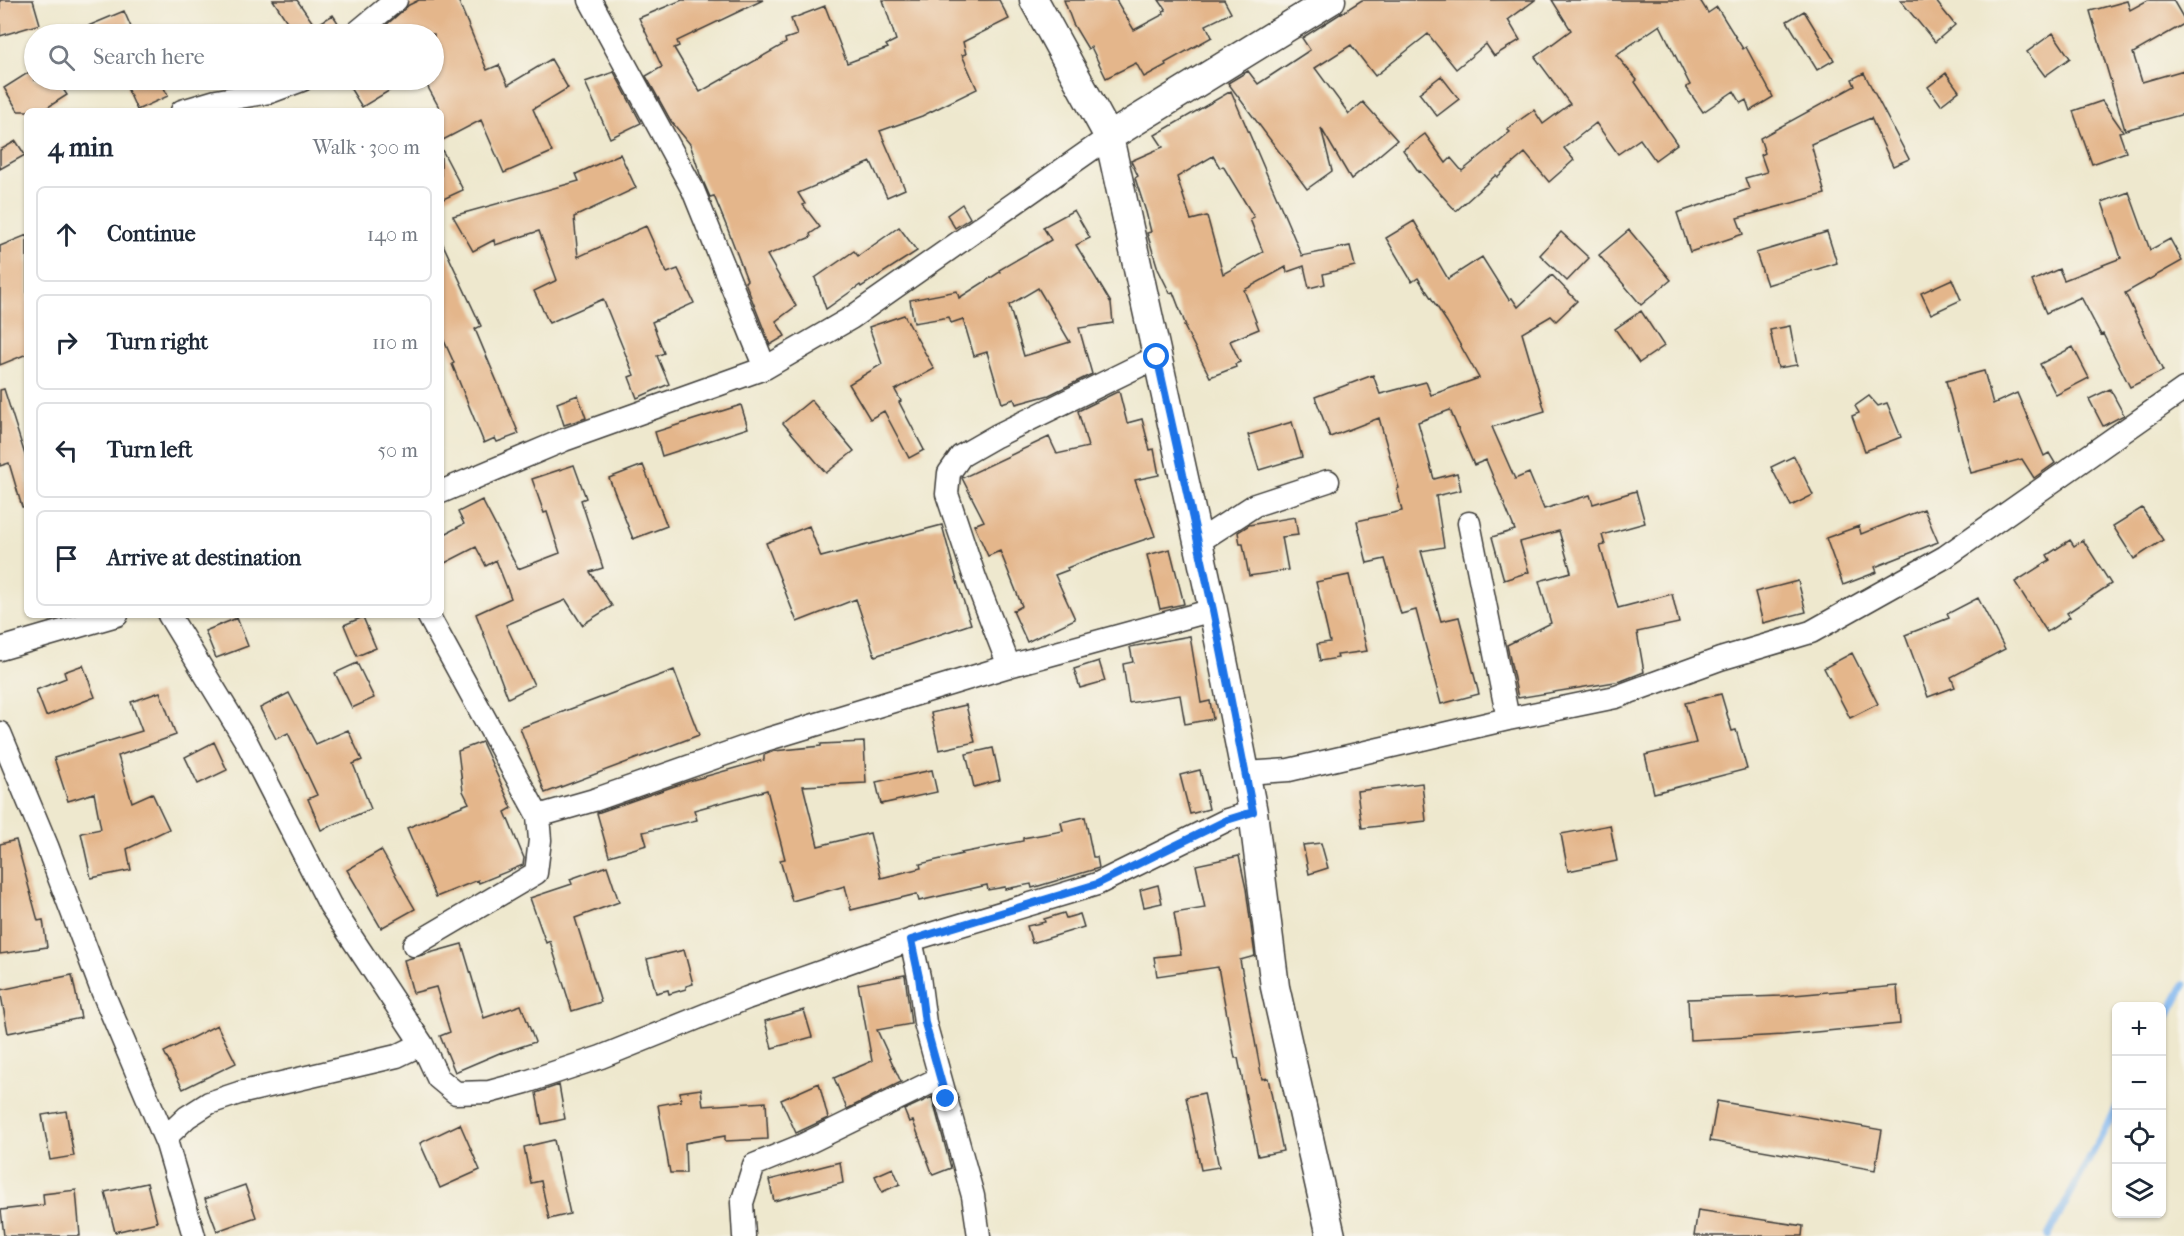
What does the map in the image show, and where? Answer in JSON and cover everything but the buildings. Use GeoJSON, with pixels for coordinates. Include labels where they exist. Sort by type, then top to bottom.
{"type":"FeatureCollection","features":[{"type":"Feature","properties":{"kind":"main road"},"geometry":{"type":"LineString","coordinates":[[1035,0],[1109,137],[1213,610],[1253,812],[1275,987],[1331,1236]]}},
{"type":"Feature","properties":{"kind":"main road"},"geometry":{"type":"LineString","coordinates":[[1109,137],[1331,0]]}},
{"type":"Feature","properties":{"kind":"street"},"geometry":{"type":"LineString","coordinates":[[367,24],[396,0]]}},
{"type":"Feature","properties":{"kind":"street"},"geometry":{"type":"LineString","coordinates":[[590,0],[693,190],[765,368]]}},
{"type":"Feature","properties":{"kind":"street"},"geometry":{"type":"LineString","coordinates":[[191,108],[216,100],[275,90]]}},
{"type":"Feature","properties":{"kind":"street"},"geometry":{"type":"LineString","coordinates":[[444,491],[564,440],[765,368],[851,318],[1109,137]]}},
{"type":"Feature","properties":{"kind":"street"},"geometry":{"type":"LineString","coordinates":[[1009,666],[975,578],[947,494],[949,473],[961,456],[996,436],[1157,357]]}},
{"type":"Feature","properties":{"kind":"street"},"geometry":{"type":"LineString","coordinates":[[1245,773],[1289,770],[1508,719],[1616,697],[1720,659],[1811,632],[1945,557],[2184,389]]}},
{"type":"Feature","properties":{"kind":"street"},"geometry":{"type":"LineString","coordinates":[[1198,542],[1255,505],[1328,481]]}},
{"type":"Feature","properties":{"kind":"street"},"geometry":{"type":"LineString","coordinates":[[1469,523],[1508,719]]}},
{"type":"Feature","properties":{"kind":"street"},"geometry":{"type":"LineString","coordinates":[[538,816],[594,800],[765,740],[1009,666],[1213,610]]}},
{"type":"Feature","properties":{"kind":"street"},"geometry":{"type":"LineString","coordinates":[[0,649],[107,618]]}},
{"type":"Feature","properties":{"kind":"street"},"geometry":{"type":"LineString","coordinates":[[171,618],[247,743],[330,905],[422,1044],[438,1078],[456,1093],[489,1092],[526,1082],[601,1057],[747,998],[911,940],[1097,884],[1227,820],[1253,812]]}},
{"type":"Feature","properties":{"kind":"street"},"geometry":{"type":"LineString","coordinates":[[414,945],[536,873],[540,840],[538,816],[430,618]]}},
{"type":"Feature","properties":{"kind":"street"},"geometry":{"type":"LineString","coordinates":[[0,733],[51,856],[101,988],[165,1138],[194,1236]]}},
{"type":"Feature","properties":{"kind":"street"},"geometry":{"type":"LineString","coordinates":[[911,940],[925,1023],[973,1196],[979,1236]]}},
{"type":"Feature","properties":{"kind":"street"},"geometry":{"type":"LineString","coordinates":[[165,1138],[187,1117],[209,1103],[239,1093],[397,1056],[422,1044]]}},
{"type":"Feature","properties":{"kind":"street"},"geometry":{"type":"LineString","coordinates":[[744,1236],[742,1203],[754,1165],[823,1136],[940,1078]]}},
{"type":"Feature","properties":{"kind":"waterway"},"geometry":{"type":"LineString","coordinates":[[2166,1019],[2184,985]]}},
{"type":"Feature","properties":{"kind":"waterway"},"geometry":{"type":"LineString","coordinates":[[2048,1236],[2115,1110]]}},
{"type":"Feature","properties":{"kind":"route"},"geometry":{"type":"LineString","coordinates":[[946,1099],[925,1023],[911,940],[1097,884],[1227,820],[1253,812],[1213,610],[1157,357]]}}]}
